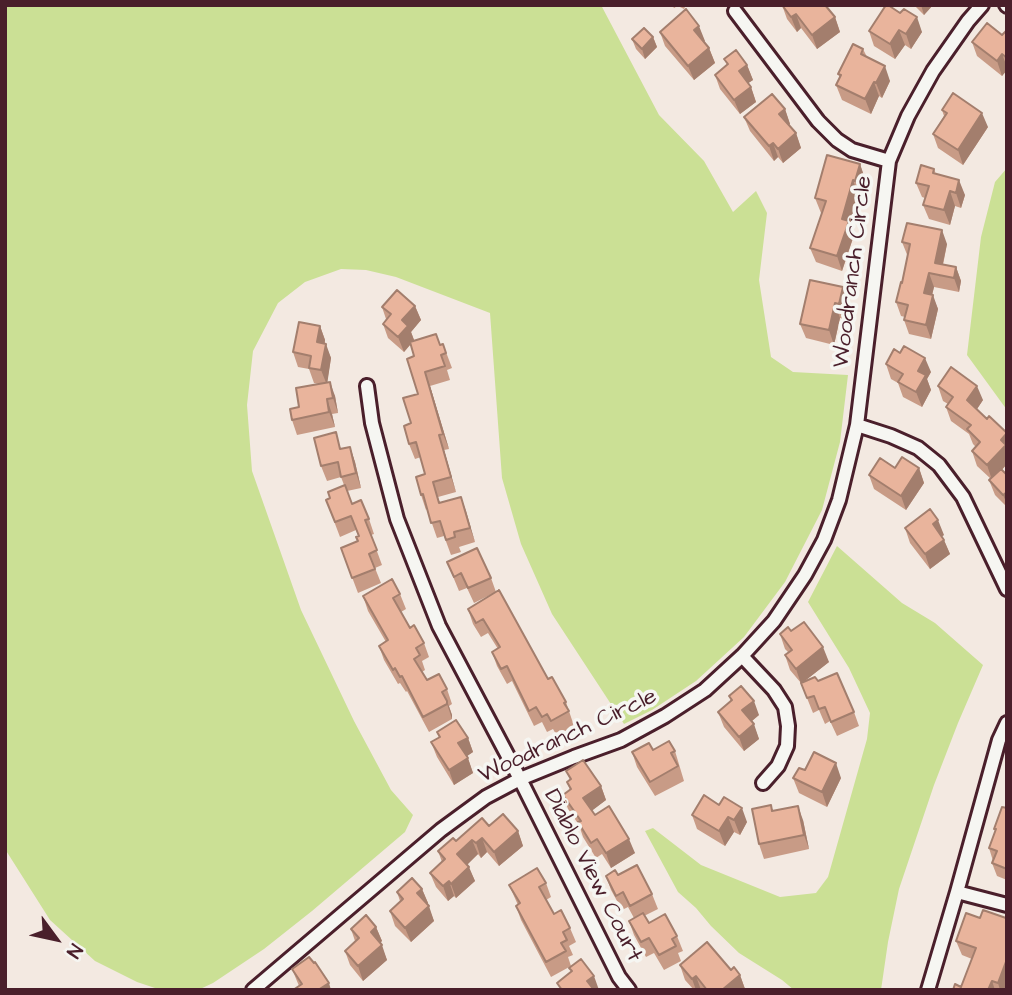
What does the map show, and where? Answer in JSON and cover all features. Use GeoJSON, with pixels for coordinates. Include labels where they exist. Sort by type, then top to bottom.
{"type":"FeatureCollection","features":[{"type":"Feature","properties":{"kind":"street","name":"Woodranch Circle"},"geometry":{"type":"LineString","coordinates":[[254,990],[441,830],[486,797],[520,779],[621,740],[665,716],[705,690],[742,656],[774,621],[805,575],[824,540],[839,500],[857,425],[889,161],[908,116],[933,71],[968,20],[982,5]]}},
{"type":"Feature","properties":{"kind":"street"},"geometry":{"type":"LineString","coordinates":[[735,11],[818,121],[837,141],[852,150],[889,161]]}},
{"type":"Feature","properties":{"kind":"street","name":"Diablo View Court"},"geometry":{"type":"LineString","coordinates":[[367,386],[372,424],[401,531],[439,626],[520,779],[619,977],[629,990]]}},
{"type":"Feature","properties":{"kind":"street"},"geometry":{"type":"LineString","coordinates":[[857,425],[918,448],[939,465],[963,497],[1007,589]]}},
{"type":"Feature","properties":{"kind":"street"},"geometry":{"type":"LineString","coordinates":[[742,656],[774,690],[785,707],[787,746],[778,766],[763,783]]}},
{"type":"Feature","properties":{"kind":"street"},"geometry":{"type":"LineString","coordinates":[[928,990],[999,740],[1007,723]]}},
{"type":"Feature","properties":{"kind":"street"},"geometry":{"type":"LineString","coordinates":[[957,892],[1007,905]]}},
{"type":"Feature","properties":{"kind":"green space"},"geometry":{"type":"Polygon","coordinates":[[[5,5],[601,5],[659,115],[704,161],[733,212],[756,191],[767,213],[759,280],[771,357],[793,372],[848,375],[840,442],[822,510],[785,582],[744,637],[696,681],[652,710],[624,724],[552,614],[521,544],[502,478],[490,313],[396,277],[366,270],[341,269],[305,282],[278,303],[253,351],[247,405],[252,471],[301,610],[354,721],[391,790],[413,815],[405,832],[312,911],[264,949],[198,990],[161,990],[137,982],[95,961],[50,920],[5,849],[5,5]]]}},
{"type":"Feature","properties":{"kind":"green space"},"geometry":{"type":"Polygon","coordinates":[[[1007,168],[1007,410],[967,355],[981,237],[995,182],[1007,168]]]}},
{"type":"Feature","properties":{"kind":"green space"},"geometry":{"type":"Polygon","coordinates":[[[837,546],[902,603],[935,623],[983,665],[934,785],[899,889],[881,990],[794,990],[739,953],[678,892],[645,831],[653,828],[701,865],[780,897],[816,893],[828,877],[867,739],[870,713],[849,668],[808,602],[837,546]]]}},
{"type":"Feature","properties":{"kind":"building"},"geometry":{"type":"Polygon","coordinates":[[[782,5],[825,5],[835,17],[812,35],[796,14],[791,17],[782,5]]]}},
{"type":"Feature","properties":{"kind":"building"},"geometry":{"type":"Polygon","coordinates":[[[886,5],[900,13],[904,9],[917,17],[906,34],[899,30],[890,44],[869,31],[886,5]]]}},
{"type":"Feature","properties":{"kind":"building"},"geometry":{"type":"Polygon","coordinates":[[[686,9],[699,26],[694,30],[709,48],[688,66],[660,32],[686,9]]]}},
{"type":"Feature","properties":{"kind":"building"},"geometry":{"type":"Polygon","coordinates":[[[987,23],[1002,35],[1007,30],[1007,58],[1002,54],[997,61],[972,42],[987,23]]]}},
{"type":"Feature","properties":{"kind":"building"},"geometry":{"type":"Polygon","coordinates":[[[644,28],[653,37],[642,49],[632,39],[644,28]]]}},
{"type":"Feature","properties":{"kind":"building"},"geometry":{"type":"Polygon","coordinates":[[[853,44],[863,49],[861,54],[885,66],[865,99],[836,85],[841,75],[838,74],[853,44]]]}},
{"type":"Feature","properties":{"kind":"building"},"geometry":{"type":"Polygon","coordinates":[[[736,50],[747,65],[739,71],[751,87],[734,100],[715,75],[728,64],[724,59],[736,50]]]}},
{"type":"Feature","properties":{"kind":"building"},"geometry":{"type":"Polygon","coordinates":[[[953,93],[982,113],[958,150],[933,134],[947,113],[942,110],[953,93]]]}},
{"type":"Feature","properties":{"kind":"building"},"geometry":{"type":"Polygon","coordinates":[[[772,94],[785,109],[779,114],[796,133],[778,149],[773,143],[769,146],[744,117],[772,94]]]}},
{"type":"Feature","properties":{"kind":"building"},"geometry":{"type":"Polygon","coordinates":[[[827,155],[860,164],[842,219],[849,221],[837,256],[810,248],[826,201],[815,198],[827,155]]]}},
{"type":"Feature","properties":{"kind":"building"},"geometry":{"type":"Polygon","coordinates":[[[921,165],[934,169],[933,173],[959,180],[956,193],[950,191],[944,210],[923,205],[929,186],[916,183],[921,165]]]}},
{"type":"Feature","properties":{"kind":"building"},"geometry":{"type":"Polygon","coordinates":[[[907,223],[942,230],[935,263],[956,267],[954,278],[929,273],[924,293],[933,295],[926,325],[904,320],[908,305],[896,302],[910,244],[902,242],[907,223]]]}},
{"type":"Feature","properties":{"kind":"building"},"geometry":{"type":"Polygon","coordinates":[[[810,280],[843,287],[839,304],[835,303],[829,330],[800,324],[810,280]]]}},
{"type":"Feature","properties":{"kind":"building"},"geometry":{"type":"Polygon","coordinates":[[[397,290],[415,306],[402,320],[408,326],[398,337],[383,324],[391,314],[382,307],[397,290]]]}},
{"type":"Feature","properties":{"kind":"building"},"geometry":{"type":"Polygon","coordinates":[[[299,322],[320,326],[317,342],[326,344],[321,370],[309,368],[311,356],[293,352],[299,322]]]}},
{"type":"Feature","properties":{"kind":"building"},"geometry":{"type":"Polygon","coordinates":[[[436,334],[446,353],[441,355],[445,366],[425,372],[443,434],[439,435],[451,477],[433,482],[439,503],[461,497],[470,528],[454,532],[455,537],[446,540],[440,521],[431,523],[416,477],[425,474],[416,442],[409,444],[404,426],[411,423],[403,398],[418,394],[407,359],[414,356],[410,342],[436,334]]]}},
{"type":"Feature","properties":{"kind":"building"},"geometry":{"type":"Polygon","coordinates":[[[904,346],[925,358],[918,371],[926,375],[916,392],[898,382],[903,374],[886,364],[894,349],[900,353],[904,346]]]}},
{"type":"Feature","properties":{"kind":"building"},"geometry":{"type":"Polygon","coordinates":[[[951,367],[977,386],[967,400],[1007,433],[1001,440],[1006,445],[987,465],[972,451],[980,442],[967,429],[971,425],[946,407],[953,397],[938,386],[951,367]]]}},
{"type":"Feature","properties":{"kind":"building"},"geometry":{"type":"Polygon","coordinates":[[[330,382],[333,398],[327,399],[329,412],[292,420],[290,409],[299,407],[296,388],[330,382]]]}},
{"type":"Feature","properties":{"kind":"building"},"geometry":{"type":"Polygon","coordinates":[[[336,432],[340,449],[350,447],[356,473],[341,477],[338,462],[321,466],[314,438],[336,432]]]}},
{"type":"Feature","properties":{"kind":"building"},"geometry":{"type":"Polygon","coordinates":[[[902,457],[919,468],[901,496],[869,475],[880,458],[895,468],[902,457]]]}},
{"type":"Feature","properties":{"kind":"building"},"geometry":{"type":"Polygon","coordinates":[[[1001,469],[1007,473],[1007,492],[1003,495],[989,480],[1001,469]]]}},
{"type":"Feature","properties":{"kind":"building"},"geometry":{"type":"Polygon","coordinates":[[[345,485],[352,504],[361,500],[369,519],[365,520],[377,550],[369,554],[375,569],[352,578],[341,548],[358,541],[356,537],[359,536],[351,516],[335,522],[326,500],[330,498],[328,492],[345,485]]]}},
{"type":"Feature","properties":{"kind":"building"},"geometry":{"type":"Polygon","coordinates":[[[930,509],[938,520],[933,524],[944,540],[925,554],[905,528],[930,509]]]}},
{"type":"Feature","properties":{"kind":"building"},"geometry":{"type":"Polygon","coordinates":[[[477,548],[491,578],[468,588],[461,573],[454,577],[447,562],[477,548]]]}},
{"type":"Feature","properties":{"kind":"building"},"geometry":{"type":"Polygon","coordinates":[[[392,579],[400,594],[393,598],[410,628],[414,625],[424,643],[416,648],[420,655],[414,659],[427,680],[439,674],[447,689],[442,692],[447,704],[423,717],[402,676],[400,677],[395,668],[393,670],[379,646],[388,640],[363,596],[392,579]]]}},
{"type":"Feature","properties":{"kind":"building"},"geometry":{"type":"Polygon","coordinates":[[[499,590],[548,679],[552,677],[566,702],[564,703],[569,711],[551,721],[547,714],[542,717],[536,707],[529,711],[507,666],[501,669],[492,652],[500,647],[483,619],[476,623],[468,609],[499,590]]]}},
{"type":"Feature","properties":{"kind":"building"},"geometry":{"type":"Polygon","coordinates":[[[804,622],[823,647],[796,669],[785,655],[792,650],[780,634],[788,627],[791,631],[804,622]]]}},
{"type":"Feature","properties":{"kind":"building"},"geometry":{"type":"Polygon","coordinates":[[[837,673],[854,712],[831,722],[825,707],[819,709],[814,696],[807,698],[801,683],[815,677],[818,681],[837,673]]]}},
{"type":"Feature","properties":{"kind":"building"},"geometry":{"type":"Polygon","coordinates":[[[741,686],[754,701],[742,710],[754,724],[739,737],[718,712],[732,700],[729,696],[741,686]]]}},
{"type":"Feature","properties":{"kind":"building"},"geometry":{"type":"Polygon","coordinates":[[[456,720],[468,738],[458,743],[468,758],[449,770],[431,742],[440,737],[437,732],[456,720]]]}},
{"type":"Feature","properties":{"kind":"building"},"geometry":{"type":"Polygon","coordinates":[[[669,741],[675,751],[671,753],[678,766],[650,782],[632,752],[649,743],[653,750],[669,741]]]}},
{"type":"Feature","properties":{"kind":"building"},"geometry":{"type":"Polygon","coordinates":[[[814,752],[836,763],[822,792],[793,778],[799,768],[805,770],[814,752]]]}},
{"type":"Feature","properties":{"kind":"building"},"geometry":{"type":"Polygon","coordinates":[[[583,760],[601,786],[583,798],[595,815],[609,806],[629,839],[606,853],[597,839],[591,843],[578,822],[581,821],[563,795],[571,789],[567,782],[571,779],[566,771],[583,760]]]}},
{"type":"Feature","properties":{"kind":"building"},"geometry":{"type":"Polygon","coordinates":[[[704,795],[719,805],[724,797],[742,808],[734,820],[728,817],[719,831],[692,815],[704,795]]]}},
{"type":"Feature","properties":{"kind":"building"},"geometry":{"type":"Polygon","coordinates":[[[771,805],[772,811],[798,806],[804,835],[759,844],[752,809],[771,805]]]}},
{"type":"Feature","properties":{"kind":"building"},"geometry":{"type":"Polygon","coordinates":[[[1002,807],[1007,808],[1007,869],[992,863],[997,851],[989,848],[1002,807]]]}},
{"type":"Feature","properties":{"kind":"building"},"geometry":{"type":"Polygon","coordinates":[[[503,814],[518,831],[494,852],[482,838],[476,843],[472,840],[457,854],[469,867],[451,884],[449,881],[443,886],[430,873],[445,859],[438,851],[453,838],[456,841],[482,818],[489,826],[503,814]]]}},
{"type":"Feature","properties":{"kind":"building"},"geometry":{"type":"Polygon","coordinates":[[[637,865],[652,894],[630,906],[623,892],[616,896],[606,876],[615,870],[618,875],[637,865]]]}},
{"type":"Feature","properties":{"kind":"building"},"geometry":{"type":"Polygon","coordinates":[[[537,868],[546,883],[539,887],[554,914],[561,910],[570,928],[563,932],[567,940],[561,943],[566,951],[546,962],[516,906],[520,903],[509,885],[537,868]]]}},
{"type":"Feature","properties":{"kind":"building"},"geometry":{"type":"Polygon","coordinates":[[[412,878],[422,889],[417,893],[429,906],[405,928],[390,911],[403,899],[397,892],[412,878]]]}},
{"type":"Feature","properties":{"kind":"building"},"geometry":{"type":"Polygon","coordinates":[[[983,910],[1006,918],[1007,915],[1007,959],[998,983],[992,981],[988,990],[953,990],[955,984],[961,987],[976,948],[956,941],[966,913],[980,918],[983,910]]]}},
{"type":"Feature","properties":{"kind":"building"},"geometry":{"type":"Polygon","coordinates":[[[643,913],[649,923],[665,914],[677,936],[672,939],[676,946],[659,955],[649,938],[641,942],[629,921],[643,913]]]}},
{"type":"Feature","properties":{"kind":"building"},"geometry":{"type":"Polygon","coordinates":[[[366,915],[376,927],[371,932],[382,945],[358,966],[345,951],[359,938],[351,929],[366,915]]]}},
{"type":"Feature","properties":{"kind":"building"},"geometry":{"type":"Polygon","coordinates":[[[707,942],[731,970],[734,967],[740,975],[722,990],[707,990],[696,976],[692,979],[680,965],[707,942]]]}},
{"type":"Feature","properties":{"kind":"building"},"geometry":{"type":"Polygon","coordinates":[[[309,957],[329,983],[318,990],[293,990],[302,984],[292,969],[309,957]]]}},
{"type":"Feature","properties":{"kind":"building"},"geometry":{"type":"Polygon","coordinates":[[[581,959],[594,976],[587,981],[594,990],[562,990],[557,983],[572,971],[569,968],[581,959]]]}}]}
